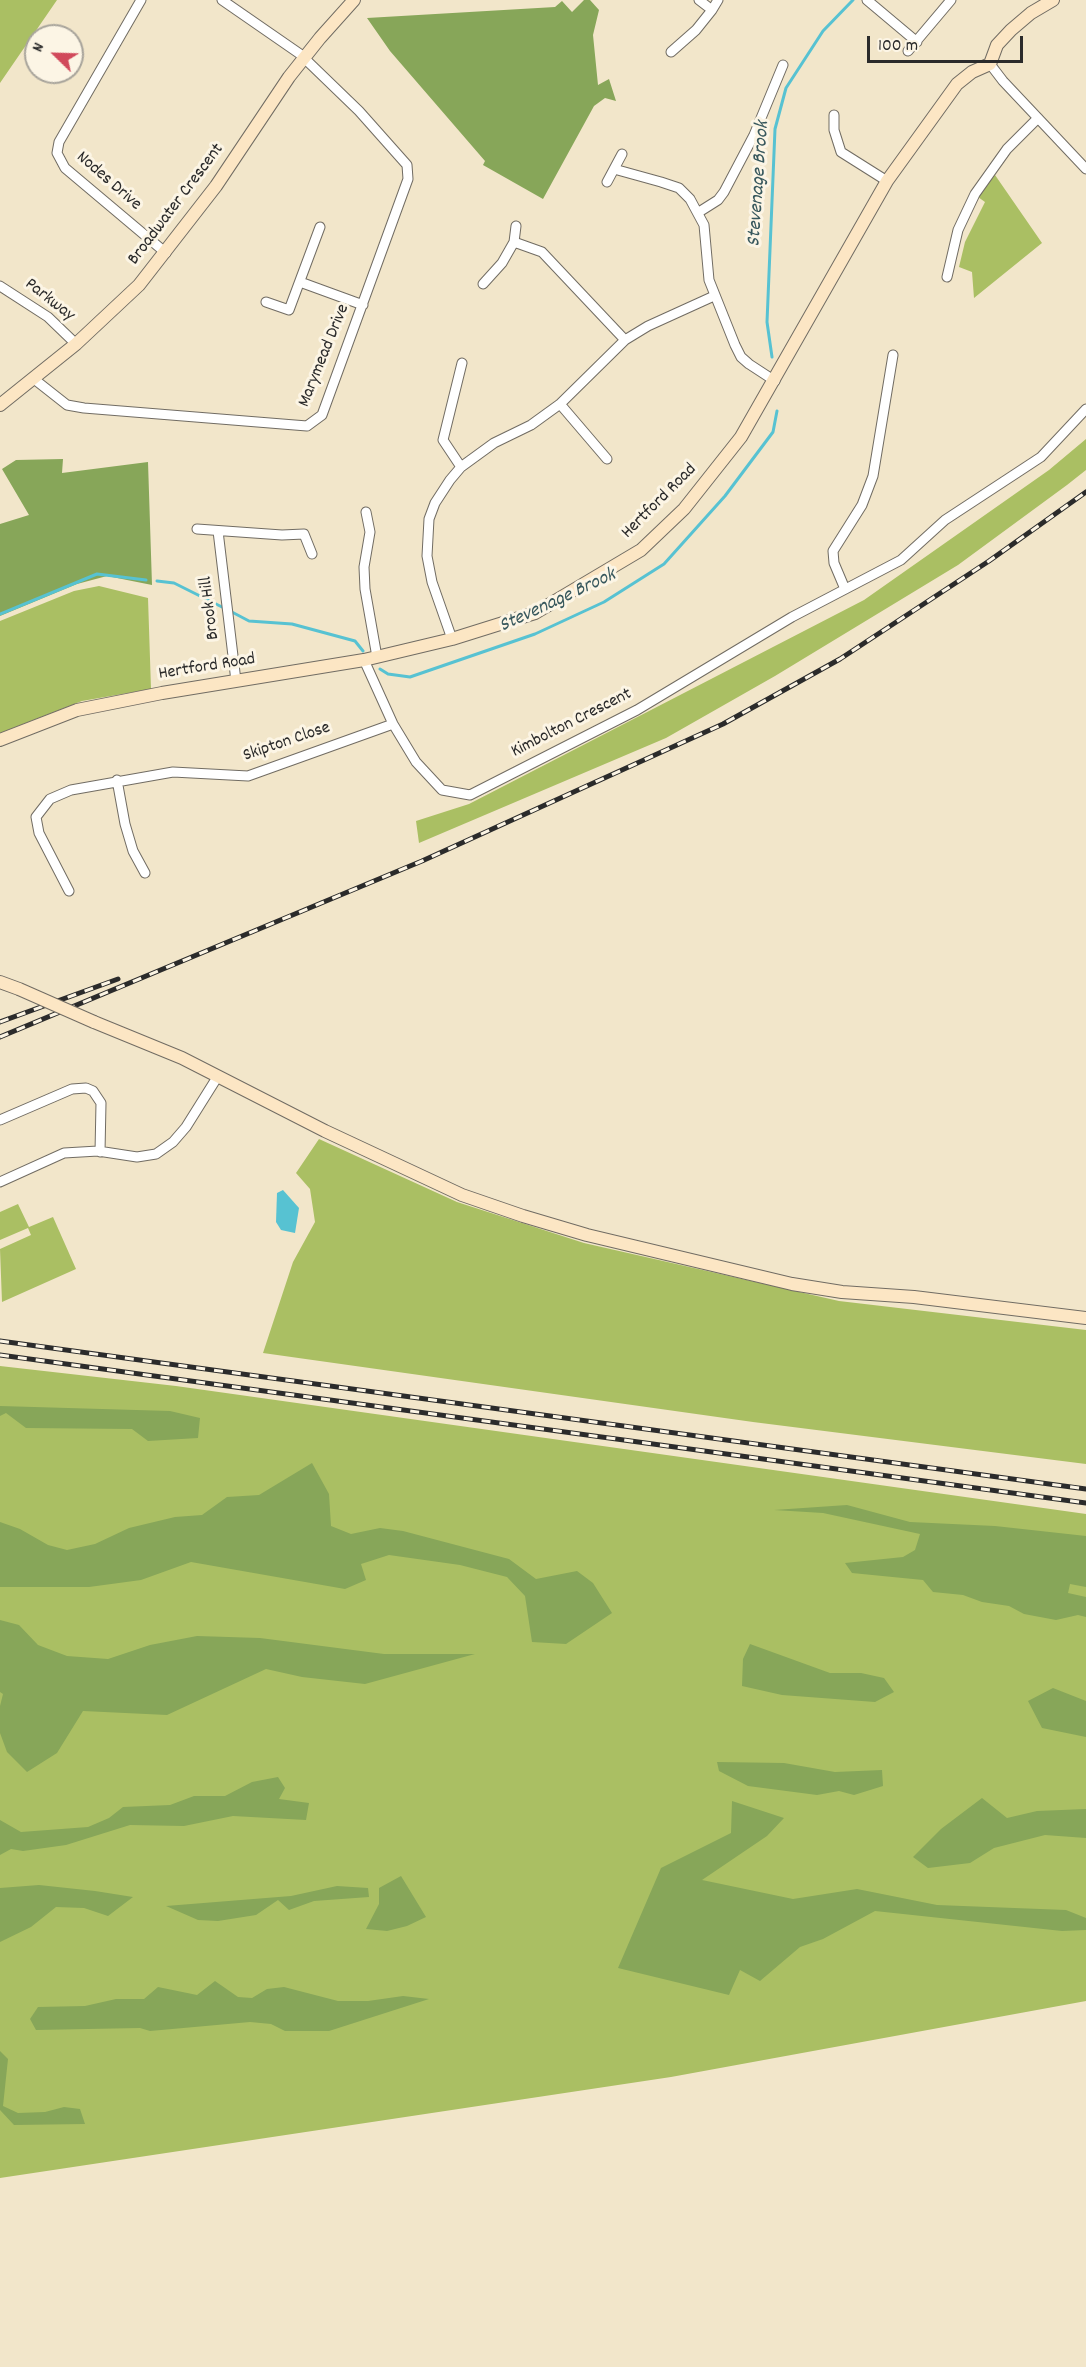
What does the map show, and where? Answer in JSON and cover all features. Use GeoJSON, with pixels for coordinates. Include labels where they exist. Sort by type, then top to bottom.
{"type":"FeatureCollection","features":[{"type":"Feature","properties":{"kind":"street","name":"Nodes Drive"},"geometry":{"type":"LineString","coordinates":[[141,0],[59,142],[57,153],[65,168],[166,253]]}},
{"type":"Feature","properties":{"kind":"street"},"geometry":{"type":"LineString","coordinates":[[222,0],[305,58]]}},
{"type":"Feature","properties":{"kind":"street","name":"Broadwater Crescent"},"geometry":{"type":"LineString","coordinates":[[0,405],[76,344],[139,285],[216,186],[305,58],[354,0]]}},
{"type":"Feature","properties":{"kind":"street"},"geometry":{"type":"LineString","coordinates":[[699,0],[711,10]]}},
{"type":"Feature","properties":{"kind":"street"},"geometry":{"type":"LineString","coordinates":[[671,52],[696,30],[718,0]]}},
{"type":"Feature","properties":{"kind":"street"},"geometry":{"type":"LineString","coordinates":[[867,0],[916,42]]}},
{"type":"Feature","properties":{"kind":"street"},"geometry":{"type":"LineString","coordinates":[[908,51],[951,0]]}},
{"type":"Feature","properties":{"kind":"street"},"geometry":{"type":"LineString","coordinates":[[1053,0],[1031,13],[1011,30],[997,45],[990,64],[1086,169]]}},
{"type":"Feature","properties":{"kind":"street","name":"Marymead Drive"},"geometry":{"type":"LineString","coordinates":[[34,379],[67,405],[84,408],[307,426],[322,415],[408,179],[407,165],[359,111],[305,58]]}},
{"type":"Feature","properties":{"kind":"street"},"geometry":{"type":"LineString","coordinates":[[699,212],[718,200],[724,192],[754,135],[783,64]]}},
{"type":"Feature","properties":{"kind":"street","name":"Hertford Road"},"geometry":{"type":"LineString","coordinates":[[0,740],[77,710],[370,658],[452,639],[535,613],[641,550],[684,509],[715,474],[776,381],[828,282],[887,181],[957,84],[972,72],[990,64]]}},
{"type":"Feature","properties":{"kind":"street"},"geometry":{"type":"LineString","coordinates":[[770,70],[779,75]]}},
{"type":"Feature","properties":{"kind":"street"},"geometry":{"type":"LineString","coordinates":[[834,115],[834,130],[838,146],[845,156],[887,181]]}},
{"type":"Feature","properties":{"kind":"street"},"geometry":{"type":"LineString","coordinates":[[947,277],[958,230],[975,194],[1007,149],[1038,118]]}},
{"type":"Feature","properties":{"kind":"street"},"geometry":{"type":"LineString","coordinates":[[834,130],[845,129]]}},
{"type":"Feature","properties":{"kind":"street"},"geometry":{"type":"LineString","coordinates":[[607,182],[622,154]]}},
{"type":"Feature","properties":{"kind":"street"},"geometry":{"type":"LineString","coordinates":[[614,169],[679,188],[690,199],[704,225],[709,280],[714,296],[741,357],[776,381]]}},
{"type":"Feature","properties":{"kind":"street"},"geometry":{"type":"LineString","coordinates":[[483,284],[502,263],[514,242],[516,226]]}},
{"type":"Feature","properties":{"kind":"street"},"geometry":{"type":"LineString","coordinates":[[266,302],[289,310],[320,227]]}},
{"type":"Feature","properties":{"kind":"street"},"geometry":{"type":"LineString","coordinates":[[514,242],[528,245],[550,258],[625,340]]}},
{"type":"Feature","properties":{"kind":"street"},"geometry":{"type":"LineString","coordinates":[[300,282],[363,304]]}},
{"type":"Feature","properties":{"kind":"street","name":"Parkway"},"geometry":{"type":"LineString","coordinates":[[0,286],[48,317],[76,344]]}},
{"type":"Feature","properties":{"kind":"street"},"geometry":{"type":"LineString","coordinates":[[452,639],[432,582],[427,556],[427,537],[435,502],[461,467],[494,443],[531,425],[560,404],[625,340],[648,326],[714,296]]}},
{"type":"Feature","properties":{"kind":"street"},"geometry":{"type":"LineString","coordinates":[[845,589],[834,563],[834,551],[862,505],[873,476],[893,355]]}},
{"type":"Feature","properties":{"kind":"street"},"geometry":{"type":"LineString","coordinates":[[461,467],[448,452],[443,440],[462,363]]}},
{"type":"Feature","properties":{"kind":"street"},"geometry":{"type":"LineString","coordinates":[[458,377],[469,380]]}},
{"type":"Feature","properties":{"kind":"street"},"geometry":{"type":"LineString","coordinates":[[560,404],[607,459]]}},
{"type":"Feature","properties":{"kind":"street","name":"Kimbolton Crescent"},"geometry":{"type":"LineString","coordinates":[[366,512],[370,532],[364,567],[370,658],[393,724],[410,754],[429,779],[441,790],[470,795],[637,710],[792,617],[901,560],[945,520],[1024,470],[1053,446],[1086,409]]}},
{"type":"Feature","properties":{"kind":"street"},"geometry":{"type":"LineString","coordinates":[[598,448],[607,441]]}},
{"type":"Feature","properties":{"kind":"street"},"geometry":{"type":"LineString","coordinates":[[197,529],[282,536],[304,534],[312,554]]}},
{"type":"Feature","properties":{"kind":"street","name":"Brook Hill"},"geometry":{"type":"LineString","coordinates":[[218,531],[236,681]]}},
{"type":"Feature","properties":{"kind":"street","name":"Skipton Close"},"geometry":{"type":"LineString","coordinates":[[69,891],[39,833],[36,817],[50,799],[71,790],[117,780],[173,772],[248,776],[393,724]]}},
{"type":"Feature","properties":{"kind":"street"},"geometry":{"type":"LineString","coordinates":[[117,780],[125,824],[133,851],[145,873]]}},
{"type":"Feature","properties":{"kind":"street"},"geometry":{"type":"LineString","coordinates":[[0,982],[182,1058],[326,1131],[462,1195],[587,1235],[711,1266],[842,1292],[925,1299],[1086,1318]]}},
{"type":"Feature","properties":{"kind":"street"},"geometry":{"type":"LineString","coordinates":[[0,1182],[64,1153],[100,1152],[137,1157],[156,1154],[173,1142],[186,1127],[218,1076]]}},
{"type":"Feature","properties":{"kind":"street"},"geometry":{"type":"LineString","coordinates":[[0,1120],[72,1089],[86,1088],[93,1091],[101,1103],[100,1152]]}},
{"type":"Feature","properties":{"kind":"green space"},"geometry":{"type":"Polygon","coordinates":[[[0,0],[57,0],[41,24],[24,24],[24,48],[0,83],[0,0]]]}},
{"type":"Feature","properties":{"kind":"green space"},"geometry":{"type":"Polygon","coordinates":[[[584,0],[590,0],[599,10],[593,35],[598,85],[609,79],[616,101],[605,98],[594,106],[543,199],[483,165],[485,161],[390,51],[367,18],[555,7],[562,1],[572,12],[584,0]]]}},
{"type":"Feature","properties":{"kind":"green space"},"geometry":{"type":"Polygon","coordinates":[[[995,175],[1042,243],[974,298],[972,272],[959,267],[965,242],[985,202],[978,197],[995,175]]]}},
{"type":"Feature","properties":{"kind":"green space"},"geometry":{"type":"Polygon","coordinates":[[[1086,439],[1086,470],[1067,485],[958,565],[775,676],[666,738],[419,843],[416,821],[469,804],[864,600],[1049,470],[1086,439]]]}},
{"type":"Feature","properties":{"kind":"green space"},"geometry":{"type":"Polygon","coordinates":[[[63,459],[62,473],[148,462],[152,585],[107,576],[77,584],[0,616],[0,524],[29,515],[2,469],[16,460],[63,459]]]}},
{"type":"Feature","properties":{"kind":"green space"},"geometry":{"type":"Polygon","coordinates":[[[99,586],[148,598],[151,689],[82,701],[0,733],[0,621],[74,591],[99,586]]]}},
{"type":"Feature","properties":{"kind":"green space"},"geometry":{"type":"Polygon","coordinates":[[[319,1139],[457,1202],[584,1243],[839,1301],[1086,1330],[1086,1464],[753,1422],[263,1353],[293,1262],[315,1222],[310,1189],[296,1173],[319,1139]]]}},
{"type":"Feature","properties":{"kind":"green space"},"geometry":{"type":"Polygon","coordinates":[[[18,1204],[29,1227],[53,1217],[76,1269],[2,1302],[0,1249],[31,1235],[28,1228],[0,1240],[0,1212],[18,1204]]]}},
{"type":"Feature","properties":{"kind":"green space"},"geometry":{"type":"Polygon","coordinates":[[[0,1366],[176,1386],[1086,1514],[1086,2001],[671,2077],[0,2178],[0,1366]]]}},
{"type":"Feature","properties":{"kind":"green space"},"geometry":{"type":"Polygon","coordinates":[[[0,1406],[170,1411],[200,1418],[198,1438],[148,1441],[132,1429],[26,1428],[6,1413],[0,1416],[0,1406]]]}},
{"type":"Feature","properties":{"kind":"green space"},"geometry":{"type":"Polygon","coordinates":[[[312,1463],[329,1494],[331,1526],[351,1534],[380,1528],[403,1531],[509,1559],[536,1579],[577,1571],[593,1583],[612,1613],[566,1644],[532,1642],[525,1596],[507,1577],[460,1565],[389,1555],[361,1564],[366,1580],[345,1589],[191,1562],[141,1580],[89,1587],[0,1587],[0,1522],[20,1529],[48,1545],[67,1550],[95,1544],[129,1528],[175,1517],[202,1515],[227,1497],[259,1495],[312,1463]]]}},
{"type":"Feature","properties":{"kind":"green space"},"geometry":{"type":"Polygon","coordinates":[[[847,1505],[910,1522],[995,1526],[1086,1536],[1086,1587],[1070,1584],[1068,1593],[1086,1597],[1086,1617],[1078,1615],[1056,1620],[1024,1614],[1009,1606],[982,1602],[963,1595],[933,1592],[923,1580],[852,1573],[845,1563],[903,1557],[915,1550],[920,1534],[823,1513],[774,1510],[847,1505]]]}},
{"type":"Feature","properties":{"kind":"green space"},"geometry":{"type":"Polygon","coordinates":[[[0,1620],[19,1625],[38,1645],[67,1656],[108,1659],[150,1645],[197,1636],[260,1638],[384,1654],[475,1654],[365,1684],[302,1677],[266,1669],[167,1715],[83,1711],[57,1753],[27,1772],[7,1752],[0,1733],[0,1706],[3,1694],[0,1692],[0,1620]]]}},
{"type":"Feature","properties":{"kind":"green space"},"geometry":{"type":"Polygon","coordinates":[[[750,1644],[830,1673],[861,1673],[884,1678],[894,1692],[875,1702],[782,1695],[742,1686],[743,1659],[750,1644]]]}},
{"type":"Feature","properties":{"kind":"green space"},"geometry":{"type":"Polygon","coordinates":[[[1053,1688],[1086,1701],[1086,1737],[1042,1728],[1028,1701],[1053,1688]]]}},
{"type":"Feature","properties":{"kind":"green space"},"geometry":{"type":"Polygon","coordinates":[[[717,1762],[784,1763],[835,1772],[882,1770],[883,1786],[854,1795],[839,1791],[817,1795],[748,1786],[719,1771],[717,1762]]]}},
{"type":"Feature","properties":{"kind":"green space"},"geometry":{"type":"Polygon","coordinates":[[[278,1777],[285,1788],[279,1799],[309,1803],[306,1820],[233,1816],[184,1826],[130,1825],[66,1845],[23,1851],[11,1849],[0,1855],[0,1820],[21,1832],[88,1827],[109,1818],[123,1807],[170,1805],[194,1796],[225,1796],[252,1782],[278,1777]]]}},
{"type":"Feature","properties":{"kind":"green space"},"geometry":{"type":"Polygon","coordinates":[[[982,1798],[1007,1818],[1037,1811],[1086,1809],[1086,1838],[1045,1835],[994,1848],[970,1863],[928,1868],[913,1857],[941,1829],[982,1798]]]}},
{"type":"Feature","properties":{"kind":"green space"},"geometry":{"type":"Polygon","coordinates":[[[732,1801],[784,1818],[767,1836],[702,1880],[793,1899],[857,1889],[937,1905],[1066,1910],[1086,1918],[1086,1930],[1062,1931],[875,1911],[823,1939],[800,1947],[760,1981],[740,1970],[729,1995],[618,1968],[661,1868],[731,1833],[732,1801]]]}},
{"type":"Feature","properties":{"kind":"green space"},"geometry":{"type":"Polygon","coordinates":[[[401,1876],[426,1917],[407,1926],[387,1931],[366,1929],[379,1904],[379,1888],[401,1876]]]}},
{"type":"Feature","properties":{"kind":"green space"},"geometry":{"type":"Polygon","coordinates":[[[39,1885],[133,1897],[108,1916],[84,1908],[56,1907],[31,1927],[0,1942],[0,1888],[39,1885]]]}},
{"type":"Feature","properties":{"kind":"green space"},"geometry":{"type":"Polygon","coordinates":[[[337,1886],[368,1888],[369,1897],[314,1901],[289,1910],[278,1900],[256,1915],[218,1921],[198,1920],[166,1906],[291,1896],[337,1886]]]}},
{"type":"Feature","properties":{"kind":"green space"},"geometry":{"type":"Polygon","coordinates":[[[215,1981],[238,1997],[252,1998],[267,1989],[284,1987],[338,2001],[368,2001],[403,1996],[429,1999],[329,2031],[285,2031],[271,2024],[250,2022],[150,2031],[140,2028],[36,2030],[30,2019],[38,2007],[85,2006],[116,1999],[144,1999],[158,1987],[197,1995],[215,1981]]]}},
{"type":"Feature","properties":{"kind":"green space"},"geometry":{"type":"Polygon","coordinates":[[[0,2051],[8,2059],[3,2106],[18,2113],[45,2112],[64,2107],[80,2109],[85,2124],[14,2125],[0,2110],[0,2051]]]}},
{"type":"Feature","properties":{"kind":"water"},"geometry":{"type":"Polygon","coordinates":[[[283,1190],[299,1208],[295,1233],[281,1230],[276,1222],[277,1193],[283,1190]]]}},
{"type":"Feature","properties":{"kind":"waterway","name":"Stevenage Brook"},"geometry":{"type":"LineString","coordinates":[[772,357],[767,322],[775,129],[786,88],[823,31],[853,0]]}},
{"type":"Feature","properties":{"kind":"waterway","name":"Stevenage Brook"},"geometry":{"type":"LineString","coordinates":[[380,669],[388,674],[410,677],[535,634],[604,602],[664,564],[725,496],[773,432],[777,411]]}},
{"type":"Feature","properties":{"kind":"waterway","name":"Stevenage Brook"},"geometry":{"type":"LineString","coordinates":[[0,614],[97,574],[146,580]]}},
{"type":"Feature","properties":{"kind":"waterway","name":"Stevenage Brook"},"geometry":{"type":"LineString","coordinates":[[157,581],[174,583],[224,608]]}},
{"type":"Feature","properties":{"kind":"waterway","name":"Stevenage Brook"},"geometry":{"type":"LineString","coordinates":[[230,611],[249,621],[292,624],[355,641],[363,651]]}},
{"type":"Feature","properties":{"kind":"railway"},"geometry":{"type":"LineString","coordinates":[[0,1037],[422,861],[723,724],[840,659],[989,561],[1086,492]]}},
{"type":"Feature","properties":{"kind":"railway"},"geometry":{"type":"LineString","coordinates":[[0,1022],[118,979]]}},
{"type":"Feature","properties":{"kind":"railway"},"geometry":{"type":"LineString","coordinates":[[0,1341],[1086,1489]]}},
{"type":"Feature","properties":{"kind":"railway"},"geometry":{"type":"LineString","coordinates":[[0,1355],[1086,1503]]}}]}
